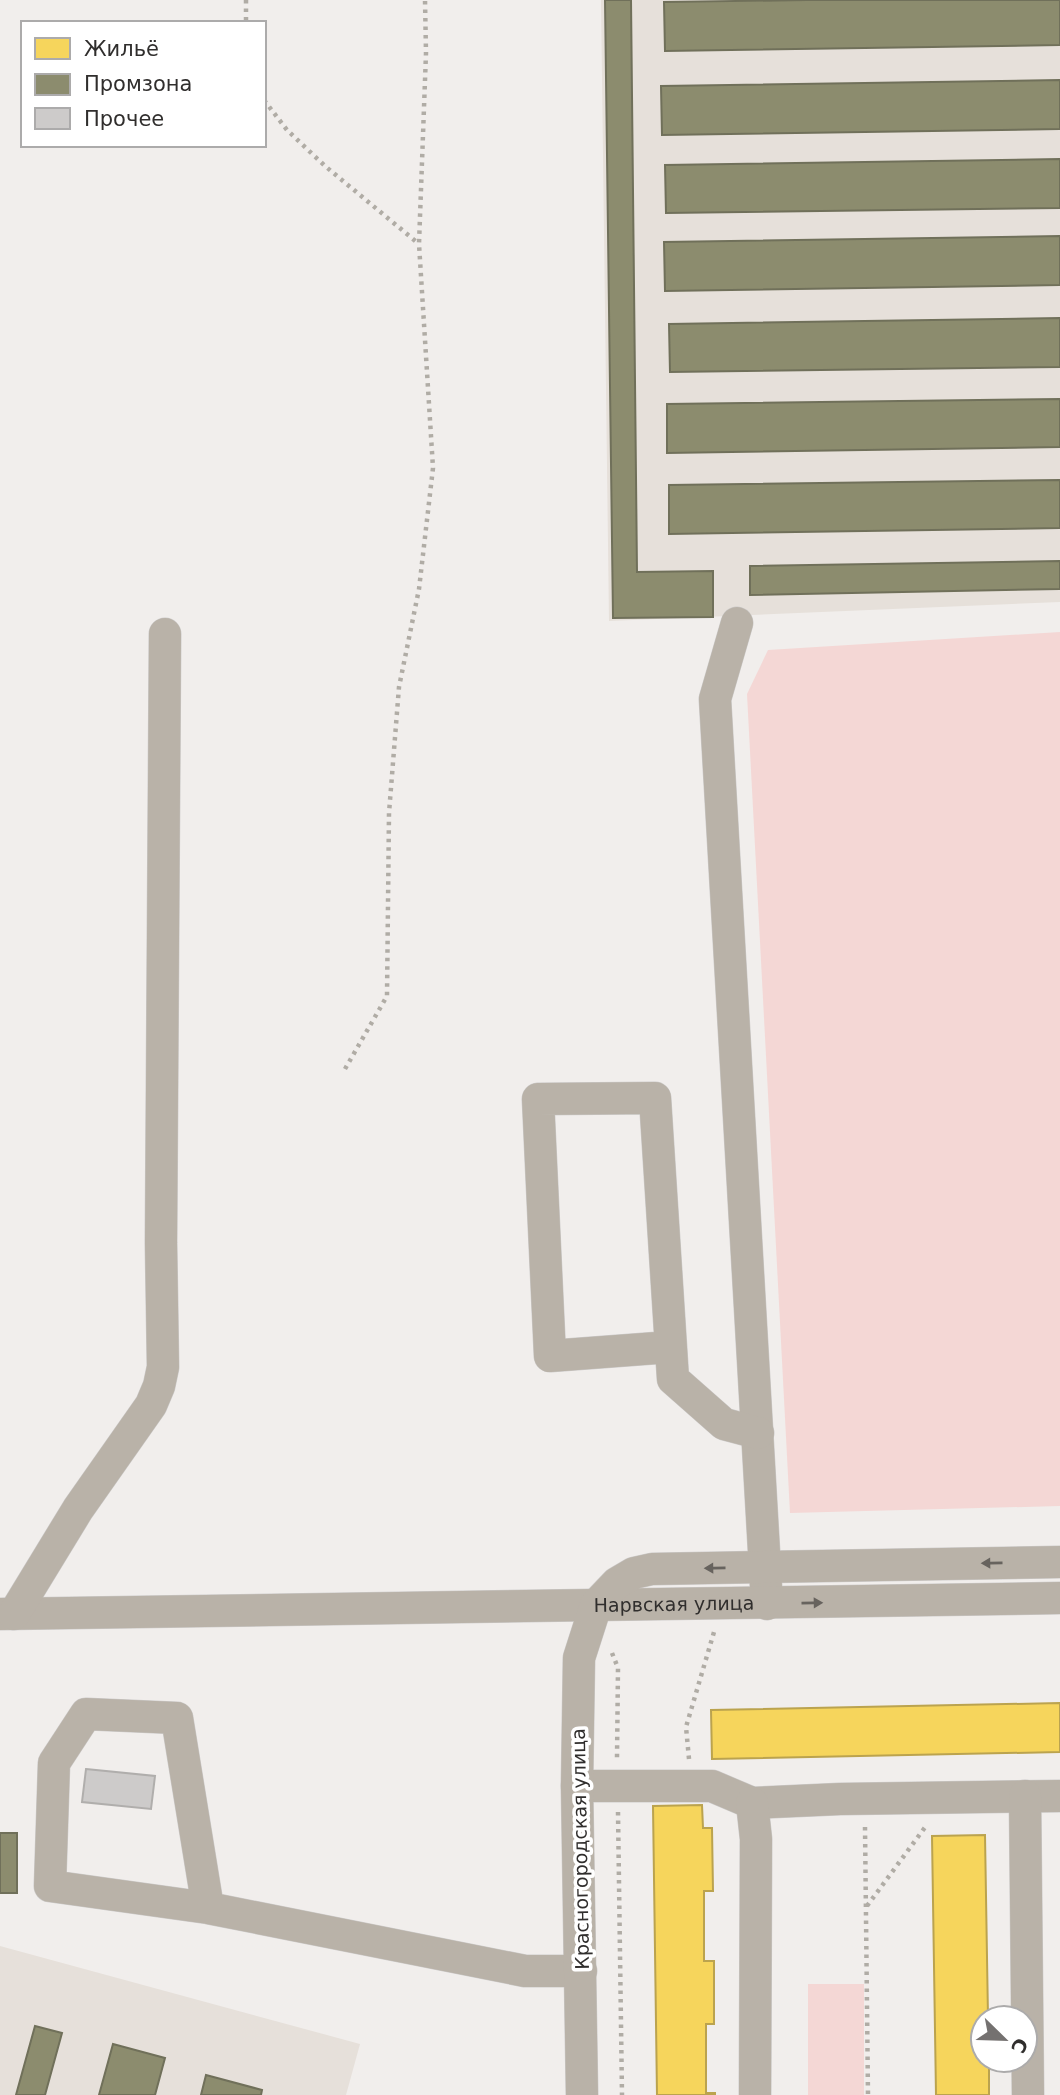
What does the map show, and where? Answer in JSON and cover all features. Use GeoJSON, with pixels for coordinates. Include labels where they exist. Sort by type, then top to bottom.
{"type":"FeatureCollection","features":[{"type":"Feature","properties":{"kind":"street"},"geometry":{"type":"LineString","coordinates":[[737,623],[715,699],[767,1604]]}},
{"type":"Feature","properties":{"kind":"street"},"geometry":{"type":"LineString","coordinates":[[7,1614],[151,1405],[159,1387],[163,1367],[161,1229],[165,634]]}},
{"type":"Feature","properties":{"kind":"street"},"geometry":{"type":"LineString","coordinates":[[670,1347],[550,1356],[538,1099],[655,1098],[673,1380],[724,1424],[758,1433]]}},
{"type":"Feature","properties":{"kind":"street","name":"Нарвская улица"},"geometry":{"type":"LineString","coordinates":[[596,1605],[617,1583],[634,1573],[652,1569],[1060,1562]]}},
{"type":"Feature","properties":{"kind":"street","name":"Нарвская улица"},"geometry":{"type":"LineString","coordinates":[[596,1605],[1060,1598]]}},
{"type":"Feature","properties":{"kind":"street"},"geometry":{"type":"LineString","coordinates":[[7,1614],[596,1605]]}},
{"type":"Feature","properties":{"kind":"street","name":"Красногородская улица"},"geometry":{"type":"LineString","coordinates":[[582,2095],[579,1658],[596,1605]]}},
{"type":"Feature","properties":{"kind":"street"},"geometry":{"type":"LineString","coordinates":[[208,1908],[177,1718],[86,1714],[54,1763],[50,1886],[208,1908],[525,1971],[581,1970]]}},
{"type":"Feature","properties":{"kind":"street"},"geometry":{"type":"LineString","coordinates":[[578,1786],[712,1786],[752,1802],[1060,1796]]}},
{"type":"Feature","properties":{"kind":"street"},"geometry":{"type":"LineString","coordinates":[[1025,1796],[1028,2095]]}},
{"type":"Feature","properties":{"kind":"street"},"geometry":{"type":"LineString","coordinates":[[752,1802],[756,1839],[755,2095]]}},
{"type":"Feature","properties":{"kind":"path"},"geometry":{"type":"LineString","coordinates":[[246,0],[246,21]]}},
{"type":"Feature","properties":{"kind":"path"},"geometry":{"type":"LineString","coordinates":[[345,1069],[387,996],[389,813],[399,687],[419,589],[433,468],[419,244],[426,53],[425,0]]}},
{"type":"Feature","properties":{"kind":"path"},"geometry":{"type":"LineString","coordinates":[[266,103],[287,130],[325,166],[419,244]]}},
{"type":"Feature","properties":{"kind":"path"},"geometry":{"type":"LineString","coordinates":[[691,1787],[686,1727],[722,1604]]}},
{"type":"Feature","properties":{"kind":"path"},"geometry":{"type":"LineString","coordinates":[[596,1605],[618,1668],[617,1787],[622,2095]]}},
{"type":"Feature","properties":{"kind":"path"},"geometry":{"type":"LineString","coordinates":[[866,1907],[948,1797]]}},
{"type":"Feature","properties":{"kind":"path"},"geometry":{"type":"LineString","coordinates":[[864,1798],[868,2095]]}},
{"type":"Feature","properties":{"kind":"shaded area"},"geometry":{"type":"Polygon","coordinates":[[[601,0],[1060,0],[1060,602],[609,621],[601,0]]]}},
{"type":"Feature","properties":{"kind":"shaded area"},"geometry":{"type":"Polygon","coordinates":[[[1060,632],[1060,1506],[790,1513],[747,694],[768,650],[1060,632]]]}},
{"type":"Feature","properties":{"kind":"shaded area"},"geometry":{"type":"Polygon","coordinates":[[[0,1946],[360,2044],[346,2095],[0,2095],[0,1946]]]}},
{"type":"Feature","properties":{"kind":"shaded area"},"geometry":{"type":"Polygon","coordinates":[[[808,1984],[864,1984],[864,2095],[808,2095],[808,1984]]]}},
{"type":"Feature","properties":{"kind":"building: Жильё"},"geometry":{"type":"Polygon","coordinates":[[[1060,1703],[1060,1752],[712,1759],[711,1710],[1060,1703]]]}},
{"type":"Feature","properties":{"kind":"building: Жильё"},"geometry":{"type":"Polygon","coordinates":[[[702,1805],[703,1828],[712,1828],[713,1891],[704,1891],[704,1961],[714,1961],[714,2024],[706,2024],[706,2093],[715,2095],[657,2095],[653,1806],[702,1805]]]}},
{"type":"Feature","properties":{"kind":"building: Жильё"},"geometry":{"type":"Polygon","coordinates":[[[985,1835],[988,2004],[969,2004],[969,2074],[989,2074],[989,2095],[936,2095],[932,1836],[985,1835]]]}},
{"type":"Feature","properties":{"kind":"building: Промзона"},"geometry":{"type":"Polygon","coordinates":[[[605,0],[631,0],[637,572],[713,571],[713,617],[613,618],[605,0]]]}},
{"type":"Feature","properties":{"kind":"building: Промзона"},"geometry":{"type":"Polygon","coordinates":[[[1060,0],[1060,45],[665,51],[664,2],[1060,0]]]}},
{"type":"Feature","properties":{"kind":"building: Промзона"},"geometry":{"type":"Polygon","coordinates":[[[1060,80],[1060,129],[662,135],[661,86],[1060,80]]]}},
{"type":"Feature","properties":{"kind":"building: Промзона"},"geometry":{"type":"Polygon","coordinates":[[[1060,159],[1060,208],[666,213],[665,165],[1060,159]]]}},
{"type":"Feature","properties":{"kind":"building: Промзона"},"geometry":{"type":"Polygon","coordinates":[[[1060,236],[1060,285],[665,291],[664,242],[1060,236]]]}},
{"type":"Feature","properties":{"kind":"building: Промзона"},"geometry":{"type":"Polygon","coordinates":[[[1060,318],[1060,367],[670,372],[669,324],[1060,318]]]}},
{"type":"Feature","properties":{"kind":"building: Промзона"},"geometry":{"type":"Polygon","coordinates":[[[1060,399],[1060,447],[667,453],[667,404],[1060,399]]]}},
{"type":"Feature","properties":{"kind":"building: Промзона"},"geometry":{"type":"Polygon","coordinates":[[[1060,480],[1060,528],[669,534],[669,485],[1060,480]]]}},
{"type":"Feature","properties":{"kind":"building: Промзона"},"geometry":{"type":"Polygon","coordinates":[[[1060,561],[1060,589],[750,595],[750,566],[1060,561]]]}},
{"type":"Feature","properties":{"kind":"building: Промзона"},"geometry":{"type":"Polygon","coordinates":[[[0,1833],[17,1833],[17,1893],[0,1893],[0,1833]]]}},
{"type":"Feature","properties":{"kind":"building: Промзона"},"geometry":{"type":"Polygon","coordinates":[[[35,2026],[62,2033],[45,2095],[16,2095],[35,2026]]]}},
{"type":"Feature","properties":{"kind":"building: Промзона"},"geometry":{"type":"Polygon","coordinates":[[[113,2044],[165,2058],[155,2095],[99,2095],[113,2044]]]}},
{"type":"Feature","properties":{"kind":"building: Промзона"},"geometry":{"type":"Polygon","coordinates":[[[206,2075],[262,2090],[261,2095],[201,2095],[206,2075]]]}},
{"type":"Feature","properties":{"kind":"building: Прочее"},"geometry":{"type":"Polygon","coordinates":[[[86,1769],[155,1776],[151,1809],[82,1802],[86,1769]]]}}]}
